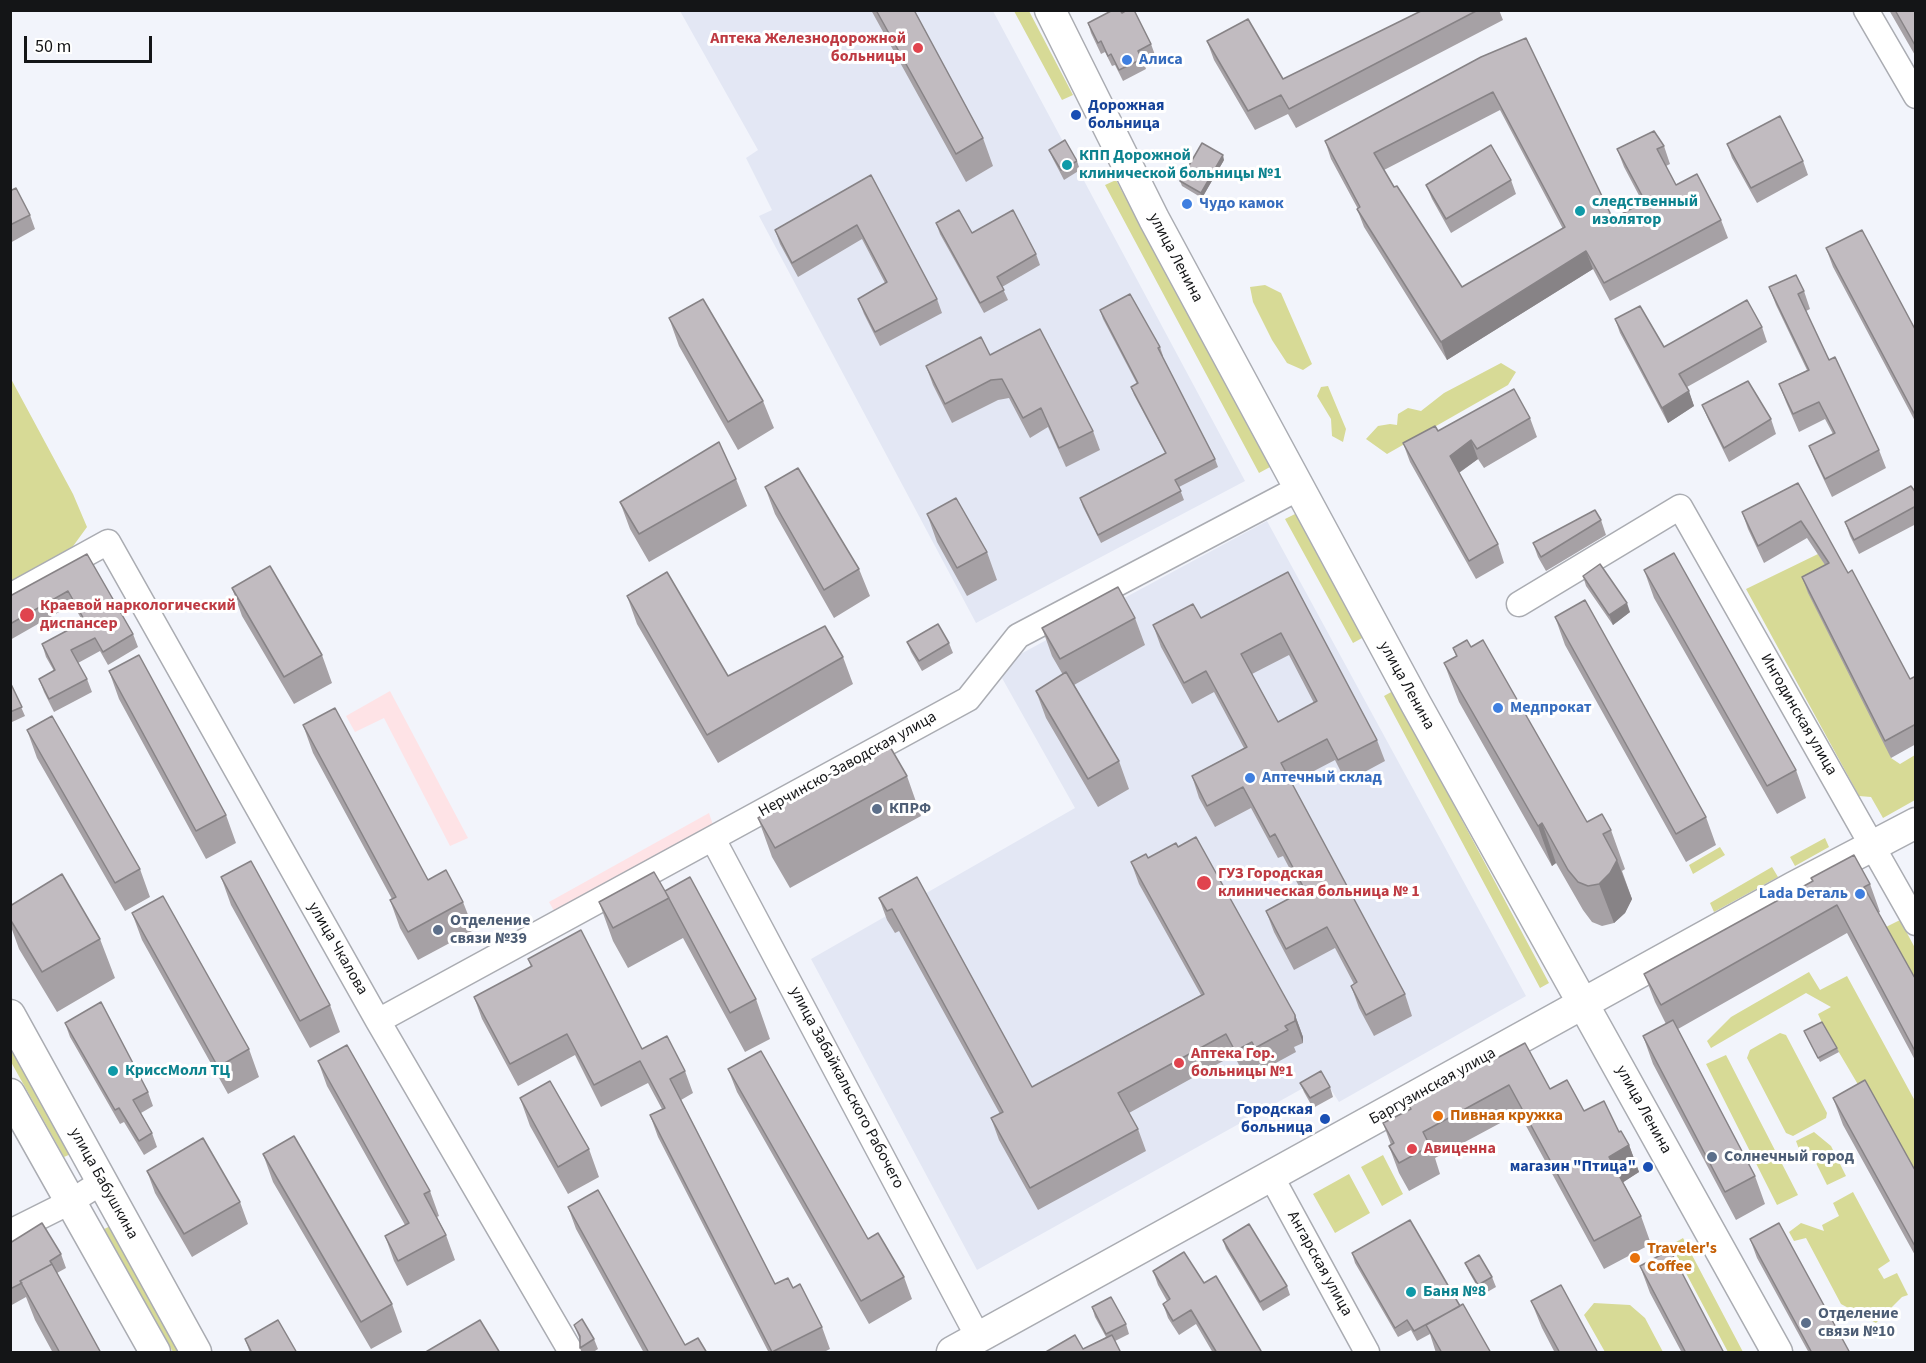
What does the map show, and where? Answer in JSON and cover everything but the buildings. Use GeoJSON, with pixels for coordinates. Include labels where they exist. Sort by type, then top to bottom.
{"type":"FeatureCollection","features":[{"type":"Feature","properties":{"kind":"main road","name":"улица Ленина"},"geometry":{"type":"LineString","coordinates":[[1050,10],[1154,219],[1299,488],[1416,704],[1777,1353]]}},
{"type":"Feature","properties":{"kind":"main road","name":"Баргузинская улица"},"geometry":{"type":"LineString","coordinates":[[952,1353],[1872,845],[1916,823]]}},
{"type":"Feature","properties":{"kind":"main road","name":"улица Бабушкина"},"geometry":{"type":"LineString","coordinates":[[10,1015],[196,1353]]}},
{"type":"Feature","properties":{"kind":"main road"},"geometry":{"type":"LineString","coordinates":[[10,1094],[155,1353]]}},
{"type":"Feature","properties":{"kind":"street"},"geometry":{"type":"LineString","coordinates":[[1866,10],[1916,96]]}},
{"type":"Feature","properties":{"kind":"street","name":"Нерчинско-Заводская улица"},"geometry":{"type":"LineString","coordinates":[[378,1021],[968,699],[1018,636],[1299,488]]}},
{"type":"Feature","properties":{"kind":"street","name":"Ингодинская улица"},"geometry":{"type":"LineString","coordinates":[[1519,604],[1680,507],[1916,923]]}},
{"type":"Feature","properties":{"kind":"street","name":"улица Чкалова"},"geometry":{"type":"LineString","coordinates":[[10,596],[108,542],[378,1021],[571,1353]]}},
{"type":"Feature","properties":{"kind":"street","name":"улица Забайкальского Рабочего"},"geometry":{"type":"LineString","coordinates":[[713,839],[978,1337]]}},
{"type":"Feature","properties":{"kind":"street","name":"Ангарская улица"},"geometry":{"type":"LineString","coordinates":[[1271,1176],[1367,1353]]}},
{"type":"Feature","properties":{"kind":"street"},"geometry":{"type":"LineString","coordinates":[[10,1232],[70,1202],[102,1182]]}},
{"type":"Feature","properties":{"kind":"shaded area"},"geometry":{"type":"Polygon","coordinates":[[[680,11],[993,11],[1245,481],[976,623],[759,216],[772,210],[746,158],[758,150],[680,11]]]}},
{"type":"Feature","properties":{"kind":"shaded area","name":"ГУЗ Городская клиническая больница № 1"},"geometry":{"type":"Polygon","coordinates":[[[1267,521],[1526,996],[1339,1102],[1323,1077],[977,1270],[811,959],[1075,808],[1002,678],[1015,657],[1267,521]]]}},
{"type":"Feature","properties":{"kind":"shaded area"},"geometry":{"type":"Polygon","coordinates":[[[390,691],[468,838],[450,846],[384,718],[355,732],[346,716],[390,691]]]}},
{"type":"Feature","properties":{"kind":"shaded area"},"geometry":{"type":"Polygon","coordinates":[[[709,813],[715,831],[557,916],[549,902],[709,813]]]}},
{"type":"Feature","properties":{"kind":"green space"},"geometry":{"type":"Polygon","coordinates":[[[1014,11],[1029,11],[1073,95],[1062,100],[1014,11]]]}},
{"type":"Feature","properties":{"kind":"green space"},"geometry":{"type":"Polygon","coordinates":[[[1116,180],[1270,467],[1259,473],[1105,185],[1116,180]]]}},
{"type":"Feature","properties":{"kind":"green space"},"geometry":{"type":"Polygon","coordinates":[[[1265,285],[1281,293],[1312,364],[1303,370],[1287,363],[1272,340],[1253,302],[1250,287],[1265,285]]]}},
{"type":"Feature","properties":{"kind":"green space"},"geometry":{"type":"Polygon","coordinates":[[[1501,363],[1516,372],[1508,385],[1387,454],[1366,439],[1378,426],[1397,425],[1398,414],[1408,408],[1421,411],[1444,393],[1501,363]]]}},
{"type":"Feature","properties":{"kind":"green space"},"geometry":{"type":"Polygon","coordinates":[[[10,377],[73,494],[87,527],[71,549],[11,582],[10,377]]]}},
{"type":"Feature","properties":{"kind":"green space"},"geometry":{"type":"Polygon","coordinates":[[[1328,386],[1346,429],[1343,442],[1332,436],[1331,419],[1317,396],[1321,387],[1328,386]]]}},
{"type":"Feature","properties":{"kind":"green space"},"geometry":{"type":"Polygon","coordinates":[[[1297,513],[1364,637],[1353,643],[1285,519],[1297,513]]]}},
{"type":"Feature","properties":{"kind":"green space"},"geometry":{"type":"Polygon","coordinates":[[[1818,554],[1835,580],[1891,758],[1900,764],[1915,755],[1915,800],[1883,818],[1871,797],[1859,796],[1746,589],[1818,554]]]}},
{"type":"Feature","properties":{"kind":"green space"},"geometry":{"type":"Polygon","coordinates":[[[1393,691],[1549,983],[1540,988],[1384,696],[1393,691]]]}},
{"type":"Feature","properties":{"kind":"green space"},"geometry":{"type":"Polygon","coordinates":[[[1825,838],[1829,847],[1795,866],[1790,857],[1825,838]]]}},
{"type":"Feature","properties":{"kind":"green space"},"geometry":{"type":"Polygon","coordinates":[[[1720,847],[1725,855],[1693,874],[1689,865],[1720,847]]]}},
{"type":"Feature","properties":{"kind":"green space"},"geometry":{"type":"Polygon","coordinates":[[[1772,867],[1778,877],[1714,912],[1710,903],[1772,867]]]}},
{"type":"Feature","properties":{"kind":"green space"},"geometry":{"type":"Polygon","coordinates":[[[1900,920],[1915,948],[1915,985],[1884,928],[1900,920]]]}},
{"type":"Feature","properties":{"kind":"green space"},"geometry":{"type":"Polygon","coordinates":[[[1809,972],[1820,990],[1847,976],[1915,1101],[1915,1181],[1824,1027],[1818,1014],[1831,1007],[1806,993],[1711,1048],[1707,1041],[1731,1017],[1809,972]]]}},
{"type":"Feature","properties":{"kind":"green space"},"geometry":{"type":"Polygon","coordinates":[[[1780,1033],[1786,1035],[1827,1113],[1826,1118],[1793,1136],[1786,1133],[1747,1058],[1750,1050],[1780,1033]]]}},
{"type":"Feature","properties":{"kind":"green space"},"geometry":{"type":"Polygon","coordinates":[[[10,1040],[73,1153],[64,1157],[11,1062],[10,1040]]]}},
{"type":"Feature","properties":{"kind":"green space"},"geometry":{"type":"Polygon","coordinates":[[[1726,1055],[1798,1195],[1777,1205],[1706,1064],[1726,1055]]]}},
{"type":"Feature","properties":{"kind":"green space"},"geometry":{"type":"Polygon","coordinates":[[[1814,1132],[1831,1146],[1846,1176],[1827,1185],[1814,1159],[1800,1152],[1796,1141],[1814,1132]]]}},
{"type":"Feature","properties":{"kind":"green space"},"geometry":{"type":"Polygon","coordinates":[[[1383,1155],[1403,1194],[1382,1206],[1361,1167],[1383,1155]]]}},
{"type":"Feature","properties":{"kind":"green space"},"geometry":{"type":"Polygon","coordinates":[[[1349,1174],[1370,1213],[1335,1233],[1313,1194],[1349,1174]]]}},
{"type":"Feature","properties":{"kind":"green space"},"geometry":{"type":"Polygon","coordinates":[[[1853,1192],[1890,1261],[1878,1269],[1884,1279],[1897,1273],[1908,1295],[1902,1297],[1876,1323],[1841,1304],[1806,1238],[1794,1241],[1789,1232],[1801,1223],[1824,1231],[1822,1225],[1839,1216],[1833,1203],[1853,1192]]]}},
{"type":"Feature","properties":{"kind":"green space"},"geometry":{"type":"Polygon","coordinates":[[[113,1225],[184,1352],[173,1352],[104,1229],[113,1225]]]}},
{"type":"Feature","properties":{"kind":"green space"},"geometry":{"type":"Polygon","coordinates":[[[1683,1238],[1743,1352],[1728,1352],[1671,1245],[1683,1238]]]}},
{"type":"Feature","properties":{"kind":"green space"},"geometry":{"type":"Polygon","coordinates":[[[1594,1303],[1630,1305],[1645,1318],[1663,1352],[1605,1352],[1584,1315],[1594,1303]]]}},
{"type":"Feature","properties":{"kind":"place","name":"Аптека Железнодорожной больницы"},"geometry":{"type":"Point","coordinates":[918,48]}},
{"type":"Feature","properties":{"kind":"place","name":"Алиса"},"geometry":{"type":"Point","coordinates":[1127,60]}},
{"type":"Feature","properties":{"kind":"place","name":"Дорожная больница"},"geometry":{"type":"Point","coordinates":[1076,115]}},
{"type":"Feature","properties":{"kind":"place","name":"КПП Дорожной клинической больницы №1"},"geometry":{"type":"Point","coordinates":[1067,165]}},
{"type":"Feature","properties":{"kind":"place","name":"Чудо камок"},"geometry":{"type":"Point","coordinates":[1187,204]}},
{"type":"Feature","properties":{"kind":"place","name":"следственный изолятор"},"geometry":{"type":"Point","coordinates":[1580,211]}},
{"type":"Feature","properties":{"kind":"place","name":"Краевой наркологический диспансер"},"geometry":{"type":"Point","coordinates":[27,615]}},
{"type":"Feature","properties":{"kind":"place","name":"Медпрокат"},"geometry":{"type":"Point","coordinates":[1498,708]}},
{"type":"Feature","properties":{"kind":"place","name":"Аптечный склад"},"geometry":{"type":"Point","coordinates":[1250,778]}},
{"type":"Feature","properties":{"kind":"place","name":"КПРФ"},"geometry":{"type":"Point","coordinates":[877,809]}},
{"type":"Feature","properties":{"kind":"place","name":"ГУЗ Городская клиническая больница № 1"},"geometry":{"type":"Point","coordinates":[1204,883]}},
{"type":"Feature","properties":{"kind":"place","name":"Lada Dеталь"},"geometry":{"type":"Point","coordinates":[1860,894]}},
{"type":"Feature","properties":{"kind":"place","name":"Отделение связи №39"},"geometry":{"type":"Point","coordinates":[438,930]}},
{"type":"Feature","properties":{"kind":"place","name":"Аптека Гор. больницы №1"},"geometry":{"type":"Point","coordinates":[1179,1063]}},
{"type":"Feature","properties":{"kind":"place","name":"КриссМолл ТЦ"},"geometry":{"type":"Point","coordinates":[113,1071]}},
{"type":"Feature","properties":{"kind":"place","name":"Пивная кружка"},"geometry":{"type":"Point","coordinates":[1438,1116]}},
{"type":"Feature","properties":{"kind":"place","name":"Городская больница"},"geometry":{"type":"Point","coordinates":[1325,1119]}},
{"type":"Feature","properties":{"kind":"place","name":"Авиценна"},"geometry":{"type":"Point","coordinates":[1412,1149]}},
{"type":"Feature","properties":{"kind":"place","name":"Солнечный город"},"geometry":{"type":"Point","coordinates":[1712,1157]}},
{"type":"Feature","properties":{"kind":"place","name":"магазин \"Птица\""},"geometry":{"type":"Point","coordinates":[1648,1167]}},
{"type":"Feature","properties":{"kind":"place","name":"Traveler's Coffee"},"geometry":{"type":"Point","coordinates":[1635,1258]}},
{"type":"Feature","properties":{"kind":"place","name":"Баня №8"},"geometry":{"type":"Point","coordinates":[1411,1292]}},
{"type":"Feature","properties":{"kind":"place","name":"Отделение связи №10"},"geometry":{"type":"Point","coordinates":[1806,1323]}}]}
